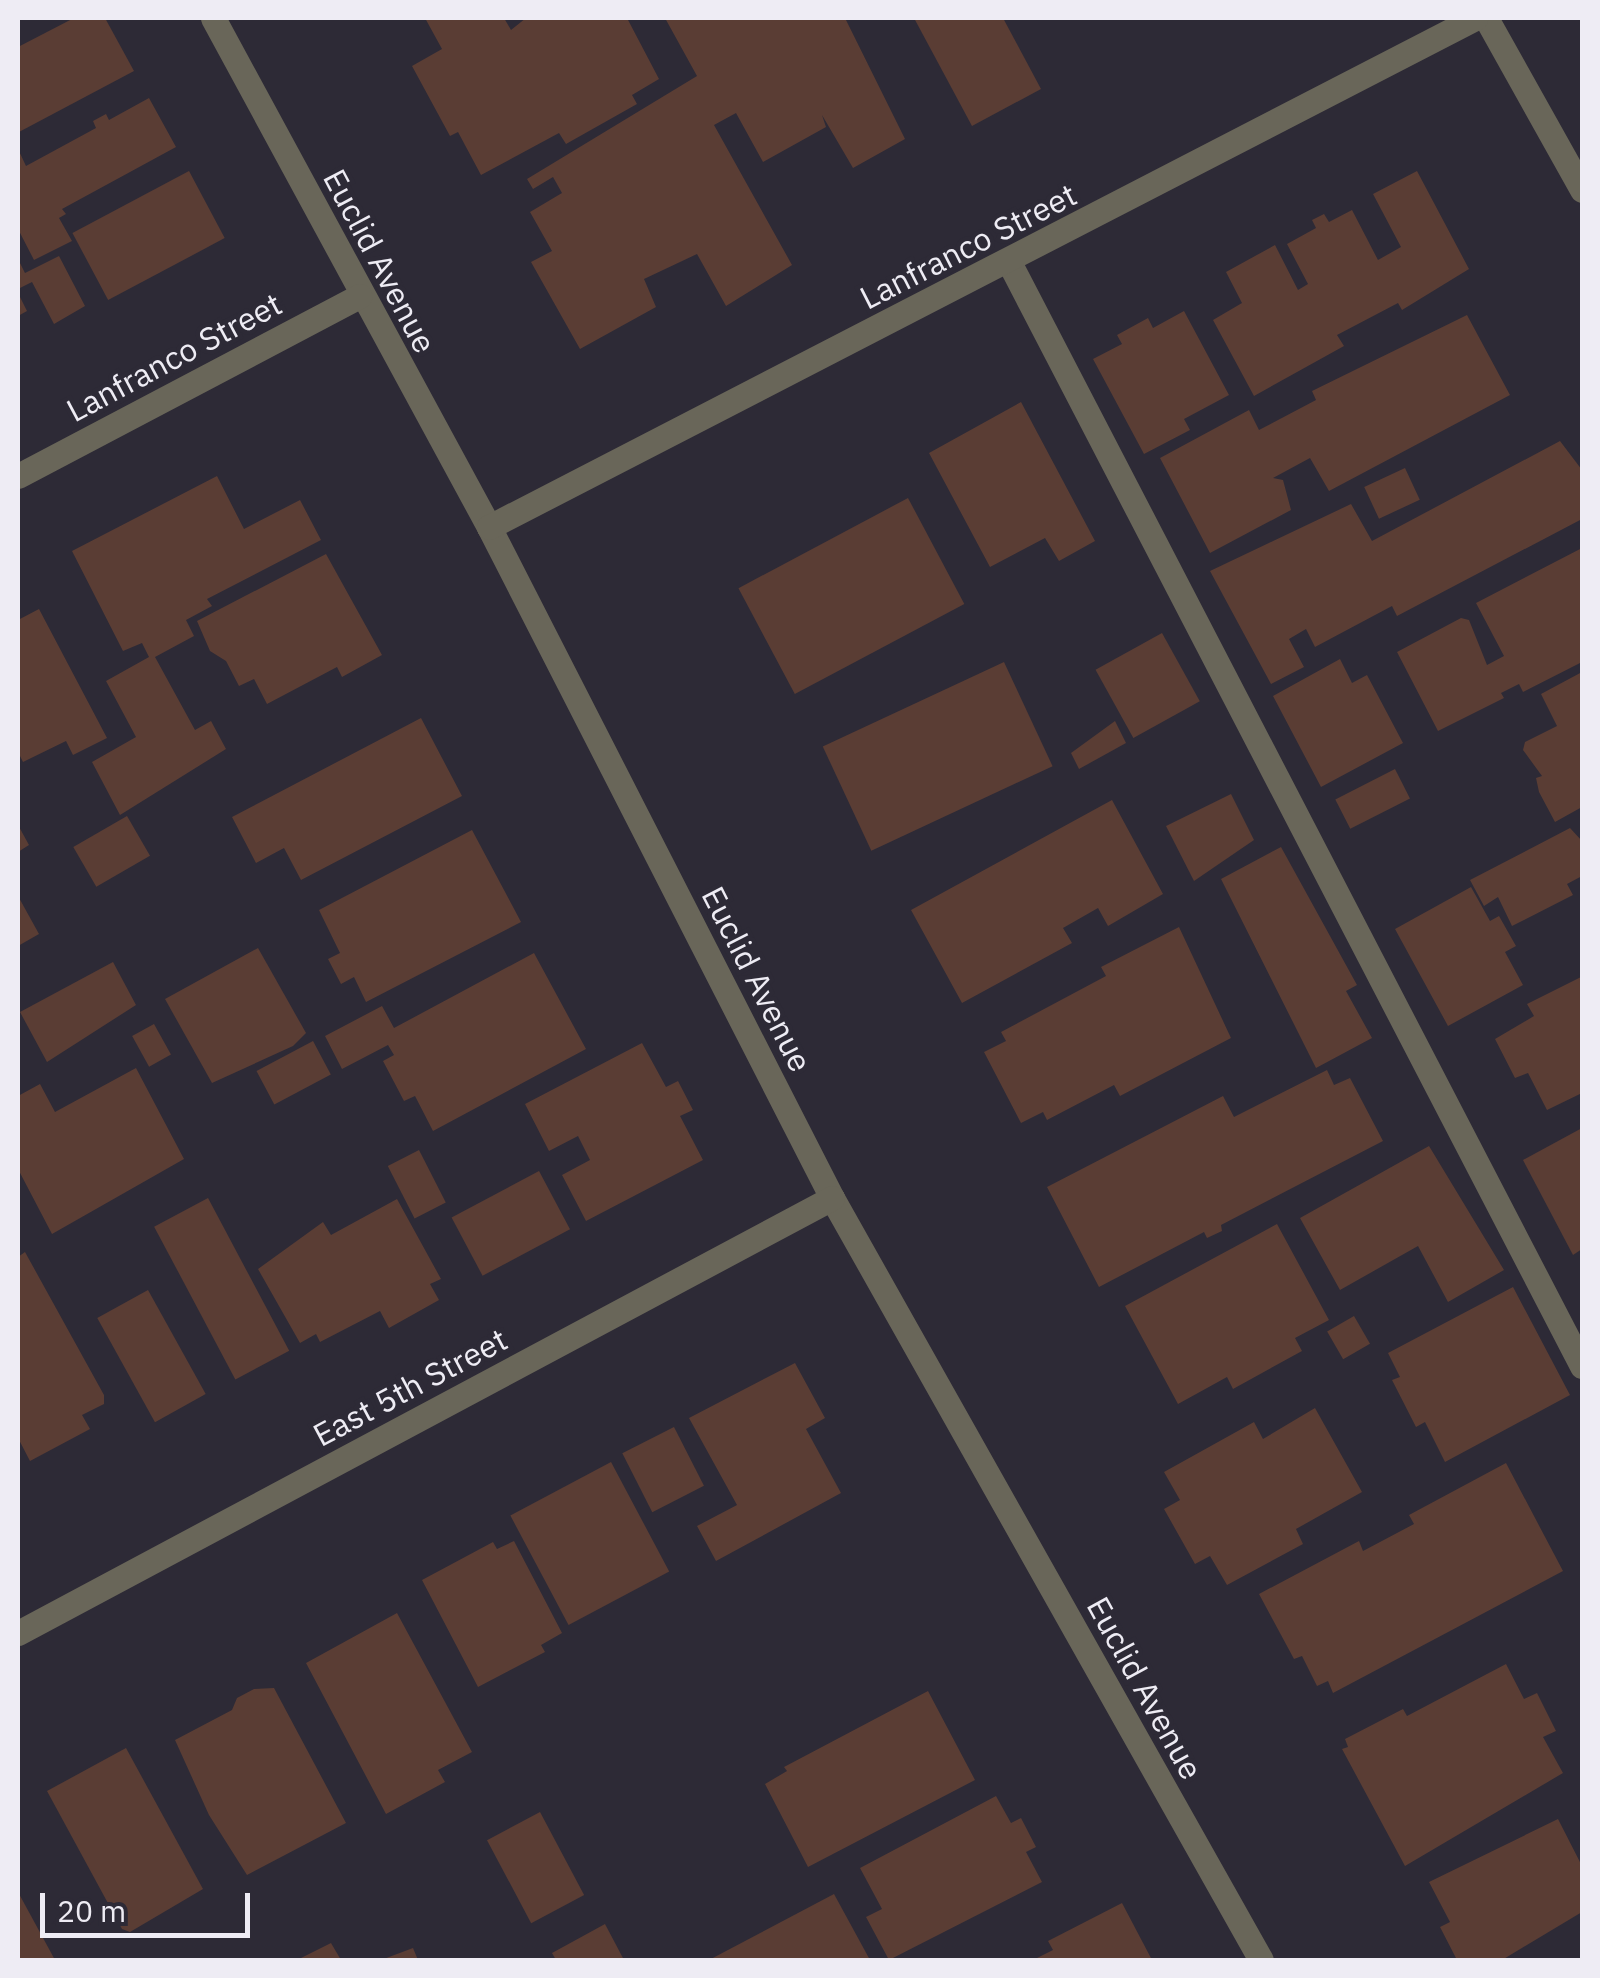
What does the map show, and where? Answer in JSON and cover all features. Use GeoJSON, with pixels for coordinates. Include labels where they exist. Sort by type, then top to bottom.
{"type":"FeatureCollection","features":[{"type":"Feature","properties":{"kind":"street","name":"Euclid Avenue"},"geometry":{"type":"LineString","coordinates":[[213,18],[360,296],[489,527],[832,1198],[1261,1960]]}},
{"type":"Feature","properties":{"kind":"street","name":"Lanfranco Street"},"geometry":{"type":"LineString","coordinates":[[489,527],[1009,262],[1475,18]]}},
{"type":"Feature","properties":{"kind":"street"},"geometry":{"type":"LineString","coordinates":[[1486,18],[1582,190]]}},
{"type":"Feature","properties":{"kind":"street"},"geometry":{"type":"LineString","coordinates":[[1009,262],[1582,1366]]}},
{"type":"Feature","properties":{"kind":"street","name":"Lanfranco Street"},"geometry":{"type":"LineString","coordinates":[[18,476],[360,296]]}},
{"type":"Feature","properties":{"kind":"street","name":"East 5th Street"},"geometry":{"type":"LineString","coordinates":[[18,1633],[832,1198]]}},
{"type":"Feature","properties":{"kind":"building"},"geometry":{"type":"Polygon","coordinates":[[[74,18],[105,18],[134,71],[19,132],[18,47],[74,18]]]}},
{"type":"Feature","properties":{"kind":"building"},"geometry":{"type":"Polygon","coordinates":[[[425,18],[504,18],[511,30],[526,18],[627,18],[659,79],[632,95],[637,104],[566,144],[559,133],[481,175],[458,132],[450,136],[412,66],[442,49],[425,18]]]}},
{"type":"Feature","properties":{"kind":"building"},"geometry":{"type":"Polygon","coordinates":[[[665,18],[845,18],[905,139],[853,168],[822,115],[826,127],[763,162],[736,113],[714,125],[792,265],[726,306],[697,254],[644,279],[656,307],[580,349],[531,262],[552,251],[530,212],[562,193],[553,177],[533,189],[527,179],[697,76],[665,18]]]}},
{"type":"Feature","properties":{"kind":"building"},"geometry":{"type":"Polygon","coordinates":[[[914,18],[1003,18],[1041,89],[972,126],[914,18]]]}},
{"type":"Feature","properties":{"kind":"building"},"geometry":{"type":"Polygon","coordinates":[[[149,98],[176,147],[62,209],[66,214],[59,218],[72,241],[34,260],[18,229],[18,149],[26,166],[96,128],[93,121],[106,114],[109,120],[149,98]]]}},
{"type":"Feature","properties":{"kind":"building"},"geometry":{"type":"Polygon","coordinates":[[[189,171],[225,238],[108,300],[72,233],[189,171]]]}},
{"type":"Feature","properties":{"kind":"building"},"geometry":{"type":"Polygon","coordinates":[[[1417,171],[1469,269],[1402,310],[1398,303],[1337,335],[1344,346],[1254,396],[1213,320],[1242,303],[1226,272],[1275,245],[1298,290],[1308,284],[1287,244],[1316,228],[1312,220],[1324,214],[1329,222],[1352,210],[1378,260],[1401,247],[1373,194],[1417,171]]]}},
{"type":"Feature","properties":{"kind":"building"},"geometry":{"type":"Polygon","coordinates":[[[59,256],[85,306],[54,324],[32,282],[18,289],[18,259],[25,273],[59,256]]]}},
{"type":"Feature","properties":{"kind":"building"},"geometry":{"type":"Polygon","coordinates":[[[18,293],[27,311],[18,316],[18,293]]]}},
{"type":"Feature","properties":{"kind":"building"},"geometry":{"type":"Polygon","coordinates":[[[1184,311],[1229,395],[1184,419],[1190,430],[1144,454],[1093,359],[1122,344],[1117,335],[1148,318],[1153,328],[1184,311]]]}},
{"type":"Feature","properties":{"kind":"building"},"geometry":{"type":"Polygon","coordinates":[[[1467,315],[1510,395],[1329,491],[1310,458],[1273,478],[1283,480],[1291,510],[1210,553],[1160,458],[1249,410],[1259,430],[1316,400],[1312,391],[1467,315]]]}},
{"type":"Feature","properties":{"kind":"building"},"geometry":{"type":"Polygon","coordinates":[[[1021,402],[1095,541],[1059,561],[1045,538],[990,567],[929,453],[1021,402]]]}},
{"type":"Feature","properties":{"kind":"building"},"geometry":{"type":"Polygon","coordinates":[[[1560,441],[1582,470],[1582,519],[1397,616],[1392,606],[1315,647],[1306,629],[1289,639],[1304,667],[1271,684],[1210,571],[1351,504],[1372,541],[1560,441]]]}},
{"type":"Feature","properties":{"kind":"building"},"geometry":{"type":"Polygon","coordinates":[[[1405,468],[1420,500],[1379,519],[1364,487],[1405,468]]]}},
{"type":"Feature","properties":{"kind":"building"},"geometry":{"type":"Polygon","coordinates":[[[217,476],[244,529],[300,500],[321,540],[207,599],[212,606],[186,620],[194,636],[155,657],[195,730],[211,721],[226,749],[120,815],[92,762],[136,737],[106,681],[149,657],[142,643],[123,651],[72,551],[217,476]]]}},
{"type":"Feature","properties":{"kind":"building"},"geometry":{"type":"Polygon","coordinates":[[[908,498],[964,604],[795,694],[738,588],[908,498]]]}},
{"type":"Feature","properties":{"kind":"building"},"geometry":{"type":"Polygon","coordinates":[[[1582,548],[1582,662],[1523,692],[1519,684],[1501,693],[1504,698],[1438,731],[1397,652],[1461,618],[1469,620],[1487,665],[1504,656],[1476,603],[1582,548]]]}},
{"type":"Feature","properties":{"kind":"building"},"geometry":{"type":"Polygon","coordinates":[[[326,554],[382,655],[342,677],[337,667],[267,704],[254,679],[239,686],[226,661],[210,651],[197,621],[326,554]]]}},
{"type":"Feature","properties":{"kind":"building"},"geometry":{"type":"Polygon","coordinates":[[[39,609],[107,738],[73,755],[66,741],[23,762],[18,752],[18,620],[39,609]]]}},
{"type":"Feature","properties":{"kind":"building"},"geometry":{"type":"Polygon","coordinates":[[[1162,633],[1200,701],[1133,738],[1096,670],[1162,633]]]}},
{"type":"Feature","properties":{"kind":"building"},"geometry":{"type":"Polygon","coordinates":[[[1340,659],[1352,683],[1367,675],[1403,743],[1321,787],[1273,696],[1340,659]]]}},
{"type":"Feature","properties":{"kind":"building"},"geometry":{"type":"Polygon","coordinates":[[[1004,662],[1053,766],[871,851],[823,747],[1004,662]]]}},
{"type":"Feature","properties":{"kind":"building"},"geometry":{"type":"Polygon","coordinates":[[[1582,672],[1582,807],[1555,822],[1539,792],[1536,778],[1542,776],[1523,750],[1525,742],[1557,726],[1541,694],[1582,672]]]}},
{"type":"Feature","properties":{"kind":"building"},"geometry":{"type":"Polygon","coordinates":[[[421,718],[462,796],[301,880],[284,848],[256,863],[232,817],[421,718]]]}},
{"type":"Feature","properties":{"kind":"building"},"geometry":{"type":"Polygon","coordinates":[[[1115,721],[1126,743],[1079,769],[1071,753],[1115,721]]]}},
{"type":"Feature","properties":{"kind":"building"},"geometry":{"type":"Polygon","coordinates":[[[1395,769],[1410,798],[1350,829],[1335,799],[1395,769]]]}},
{"type":"Feature","properties":{"kind":"building"},"geometry":{"type":"Polygon","coordinates":[[[1231,794],[1254,840],[1194,881],[1166,826],[1231,794]]]}},
{"type":"Feature","properties":{"kind":"building"},"geometry":{"type":"Polygon","coordinates":[[[1112,800],[1163,894],[1108,926],[1098,908],[1063,928],[1072,943],[962,1003],[911,910],[1112,800]]]}},
{"type":"Feature","properties":{"kind":"building"},"geometry":{"type":"Polygon","coordinates":[[[127,816],[150,856],[96,887],[73,847],[127,816]]]}},
{"type":"Feature","properties":{"kind":"building"},"geometry":{"type":"Polygon","coordinates":[[[18,825],[29,845],[18,852],[18,825]]]}},
{"type":"Feature","properties":{"kind":"building"},"geometry":{"type":"Polygon","coordinates":[[[1570,828],[1582,841],[1582,876],[1567,884],[1573,895],[1512,926],[1498,897],[1484,906],[1470,880],[1570,828]]]}},
{"type":"Feature","properties":{"kind":"building"},"geometry":{"type":"Polygon","coordinates":[[[472,830],[521,922],[366,1002],[354,977],[341,984],[328,959],[340,953],[319,910],[472,830]]]}},
{"type":"Feature","properties":{"kind":"building"},"geometry":{"type":"Polygon","coordinates":[[[1281,847],[1357,985],[1346,991],[1372,1038],[1316,1068],[1221,879],[1281,847]]]}},
{"type":"Feature","properties":{"kind":"building"},"geometry":{"type":"Polygon","coordinates":[[[1471,887],[1490,921],[1499,916],[1516,946],[1505,952],[1523,985],[1448,1026],[1395,929],[1471,887]]]}},
{"type":"Feature","properties":{"kind":"building"},"geometry":{"type":"Polygon","coordinates":[[[18,896],[39,934],[18,946],[18,896]]]}},
{"type":"Feature","properties":{"kind":"building"},"geometry":{"type":"Polygon","coordinates":[[[1179,927],[1231,1038],[1120,1096],[1114,1085],[1047,1120],[1043,1112],[1021,1123],[984,1052],[1006,1041],[1001,1032],[1106,976],[1101,967],[1179,927]]]}},
{"type":"Feature","properties":{"kind":"building"},"geometry":{"type":"Polygon","coordinates":[[[258,948],[306,1033],[293,1046],[212,1083],[165,999],[258,948]]]}},
{"type":"Feature","properties":{"kind":"building"},"geometry":{"type":"Polygon","coordinates":[[[534,953],[586,1049],[433,1131],[415,1096],[404,1101],[383,1061],[394,1055],[388,1045],[342,1069],[325,1036],[382,1006],[394,1028],[534,953]]]}},
{"type":"Feature","properties":{"kind":"building"},"geometry":{"type":"Polygon","coordinates":[[[113,962],[136,1005],[47,1062],[20,1012],[113,962]]]}},
{"type":"Feature","properties":{"kind":"building"},"geometry":{"type":"Polygon","coordinates":[[[1581,977],[1582,1093],[1547,1110],[1528,1073],[1515,1078],[1495,1039],[1534,1016],[1527,1004],[1581,977]]]}},
{"type":"Feature","properties":{"kind":"building"},"geometry":{"type":"Polygon","coordinates":[[[154,1024],[171,1055],[149,1067],[132,1036],[154,1024]]]}},
{"type":"Feature","properties":{"kind":"building"},"geometry":{"type":"Polygon","coordinates":[[[313,1041],[331,1075],[274,1105],[256,1071],[313,1041]]]}},
{"type":"Feature","properties":{"kind":"building"},"geometry":{"type":"Polygon","coordinates":[[[642,1043],[666,1087],[678,1081],[693,1110],[680,1116],[703,1160],[586,1221],[562,1175],[590,1160],[578,1136],[549,1151],[525,1104],[642,1043]]]}},
{"type":"Feature","properties":{"kind":"building"},"geometry":{"type":"Polygon","coordinates":[[[136,1068],[184,1159],[52,1234],[18,1169],[18,1096],[40,1084],[55,1112],[136,1068]]]}},
{"type":"Feature","properties":{"kind":"building"},"geometry":{"type":"Polygon","coordinates":[[[1327,1070],[1334,1085],[1350,1078],[1383,1141],[1221,1225],[1222,1231],[1207,1238],[1204,1232],[1099,1287],[1047,1187],[1223,1096],[1234,1117],[1327,1070]]]}},
{"type":"Feature","properties":{"kind":"building"},"geometry":{"type":"Polygon","coordinates":[[[1582,1128],[1582,1249],[1573,1255],[1523,1160],[1582,1128]]]}},
{"type":"Feature","properties":{"kind":"building"},"geometry":{"type":"Polygon","coordinates":[[[1429,1146],[1504,1270],[1448,1302],[1418,1246],[1340,1290],[1300,1218],[1429,1146]]]}},
{"type":"Feature","properties":{"kind":"building"},"geometry":{"type":"Polygon","coordinates":[[[419,1150],[446,1203],[415,1218],[388,1166],[419,1150]]]}},
{"type":"Feature","properties":{"kind":"building"},"geometry":{"type":"Polygon","coordinates":[[[539,1171],[570,1229],[483,1276],[452,1217],[539,1171]]]}},
{"type":"Feature","properties":{"kind":"building"},"geometry":{"type":"Polygon","coordinates":[[[208,1198],[289,1351],[235,1379],[154,1227],[208,1198]]]}},
{"type":"Feature","properties":{"kind":"building"},"geometry":{"type":"Polygon","coordinates":[[[397,1199],[441,1279],[430,1284],[439,1300],[389,1328],[380,1311],[320,1342],[316,1334],[300,1343],[258,1269],[323,1222],[331,1235],[397,1199]]]}},
{"type":"Feature","properties":{"kind":"building"},"geometry":{"type":"Polygon","coordinates":[[[1277,1224],[1329,1320],[1295,1338],[1302,1351],[1233,1389],[1227,1377],[1178,1404],[1125,1306],[1277,1224]]]}},
{"type":"Feature","properties":{"kind":"building"},"geometry":{"type":"Polygon","coordinates":[[[25,1252],[104,1395],[104,1404],[82,1415],[90,1429],[30,1461],[18,1438],[18,1257],[25,1252]]]}},
{"type":"Feature","properties":{"kind":"building"},"geometry":{"type":"Polygon","coordinates":[[[1513,1287],[1570,1395],[1445,1462],[1425,1422],[1416,1427],[1392,1380],[1400,1377],[1388,1353],[1513,1287]]]}},
{"type":"Feature","properties":{"kind":"building"},"geometry":{"type":"Polygon","coordinates":[[[148,1290],[206,1394],[155,1422],[97,1318],[148,1290]]]}},
{"type":"Feature","properties":{"kind":"building"},"geometry":{"type":"Polygon","coordinates":[[[1354,1316],[1370,1344],[1343,1359],[1327,1332],[1354,1316]]]}},
{"type":"Feature","properties":{"kind":"building"},"geometry":{"type":"Polygon","coordinates":[[[795,1363],[825,1418],[806,1429],[841,1493],[716,1561],[697,1526],[737,1505],[689,1418],[795,1363]]]}},
{"type":"Feature","properties":{"kind":"building"},"geometry":{"type":"Polygon","coordinates":[[[1315,1408],[1362,1492],[1296,1529],[1303,1544],[1227,1585],[1210,1556],[1195,1564],[1164,1509],[1180,1500],[1164,1472],[1254,1422],[1263,1439],[1315,1408]]]}},
{"type":"Feature","properties":{"kind":"building"},"geometry":{"type":"Polygon","coordinates":[[[674,1427],[704,1486],[652,1512],[622,1453],[674,1427]]]}},
{"type":"Feature","properties":{"kind":"building"},"geometry":{"type":"Polygon","coordinates":[[[611,1462],[669,1571],[569,1625],[510,1516],[611,1462]]]}},
{"type":"Feature","properties":{"kind":"building"},"geometry":{"type":"Polygon","coordinates":[[[1506,1463],[1563,1571],[1333,1693],[1328,1681],[1317,1686],[1302,1656],[1294,1659],[1259,1594],[1359,1541],[1363,1551],[1414,1524],[1409,1515],[1506,1463]]]}},
{"type":"Feature","properties":{"kind":"building"},"geometry":{"type":"Polygon","coordinates":[[[514,1541],[562,1633],[541,1645],[545,1652],[478,1687],[422,1580],[493,1542],[497,1549],[514,1541]]]}},
{"type":"Feature","properties":{"kind":"building"},"geometry":{"type":"Polygon","coordinates":[[[397,1613],[472,1752],[438,1770],[445,1782],[386,1814],[306,1663],[397,1613]]]}},
{"type":"Feature","properties":{"kind":"building"},"geometry":{"type":"Polygon","coordinates":[[[1506,1664],[1524,1699],[1537,1693],[1556,1731],[1543,1737],[1563,1773],[1405,1866],[1342,1749],[1348,1747],[1345,1739],[1403,1709],[1407,1716],[1506,1664]]]}},
{"type":"Feature","properties":{"kind":"building"},"geometry":{"type":"Polygon","coordinates":[[[274,1688],[346,1823],[247,1875],[209,1815],[175,1740],[232,1710],[237,1698],[254,1689],[274,1688]]]}},
{"type":"Feature","properties":{"kind":"building"},"geometry":{"type":"Polygon","coordinates":[[[928,1691],[975,1780],[808,1867],[765,1784],[787,1771],[784,1767],[928,1691]]]}},
{"type":"Feature","properties":{"kind":"building"},"geometry":{"type":"Polygon","coordinates":[[[126,1748],[203,1889],[130,1932],[122,1929],[47,1791],[126,1748]]]}},
{"type":"Feature","properties":{"kind":"building"},"geometry":{"type":"Polygon","coordinates":[[[996,1796],[1011,1823],[1021,1818],[1036,1847],[1026,1852],[1042,1882],[889,1960],[866,1917],[882,1909],[860,1868],[996,1796]]]}},
{"type":"Feature","properties":{"kind":"building"},"geometry":{"type":"Polygon","coordinates":[[[540,1812],[584,1895],[531,1923],[487,1840],[540,1812]]]}},
{"type":"Feature","properties":{"kind":"building"},"geometry":{"type":"Polygon","coordinates":[[[1558,1819],[1582,1866],[1582,1912],[1502,1960],[1457,1960],[1440,1927],[1450,1922],[1429,1882],[1558,1819]]]}},
{"type":"Feature","properties":{"kind":"building"},"geometry":{"type":"Polygon","coordinates":[[[18,1892],[55,1960],[18,1960],[18,1892]]]}},
{"type":"Feature","properties":{"kind":"building"},"geometry":{"type":"Polygon","coordinates":[[[834,1894],[870,1960],[709,1960],[834,1894]]]}},
{"type":"Feature","properties":{"kind":"building"},"geometry":{"type":"Polygon","coordinates":[[[1122,1903],[1152,1960],[1033,1960],[1053,1950],[1048,1941],[1122,1903]]]}},
{"type":"Feature","properties":{"kind":"building"},"geometry":{"type":"Polygon","coordinates":[[[605,1924],[624,1960],[556,1960],[552,1953],[605,1924]]]}},
{"type":"Feature","properties":{"kind":"building"},"geometry":{"type":"Polygon","coordinates":[[[331,1943],[341,1960],[297,1960],[331,1943]]]}},
{"type":"Feature","properties":{"kind":"building"},"geometry":{"type":"Polygon","coordinates":[[[413,1948],[418,1960],[381,1960],[413,1948]]]}}]}
